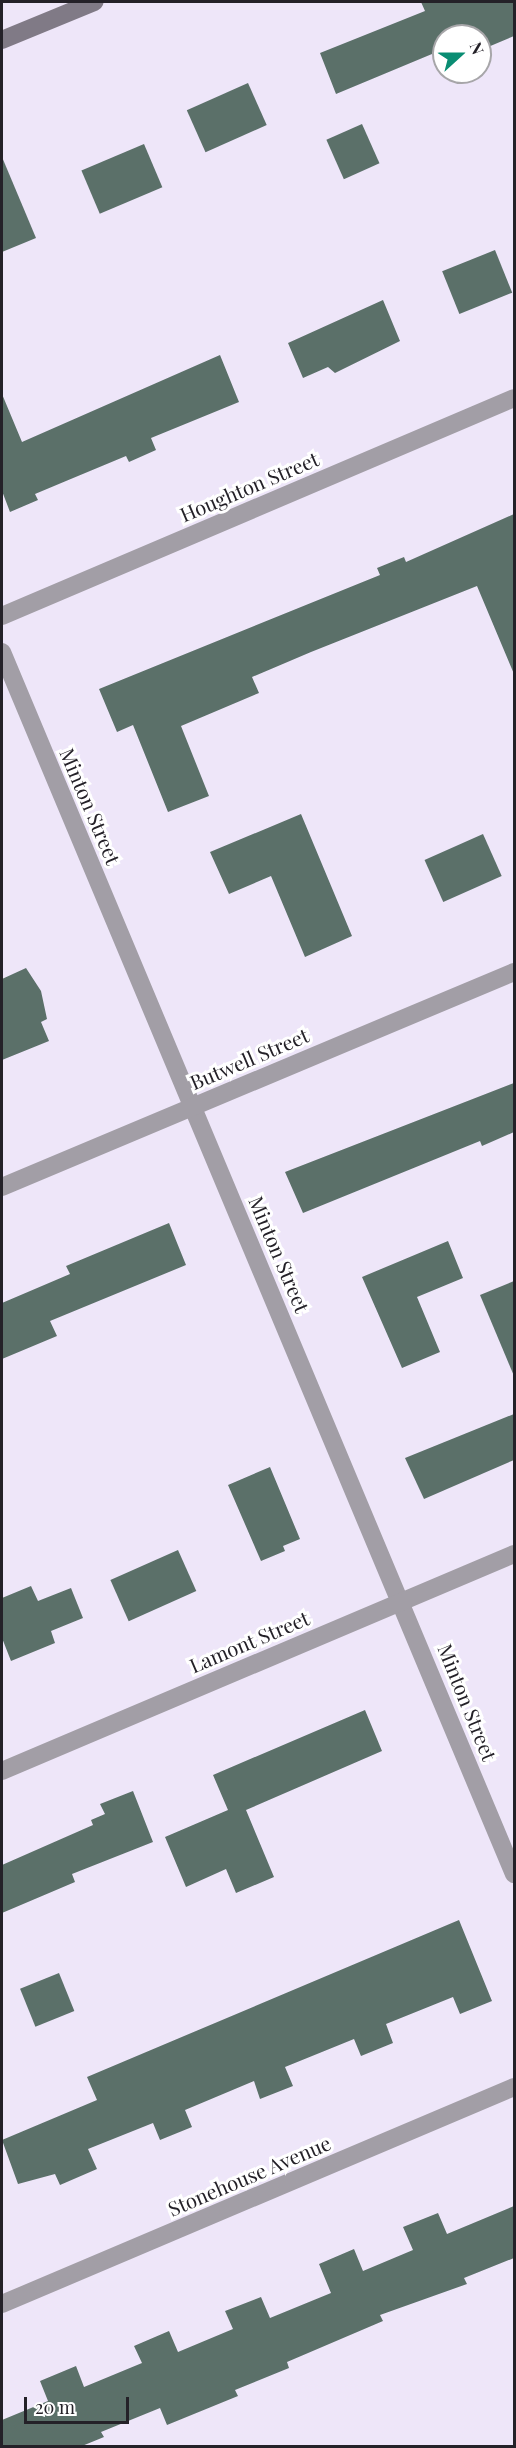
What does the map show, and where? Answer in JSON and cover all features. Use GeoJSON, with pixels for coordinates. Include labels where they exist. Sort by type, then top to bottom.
{"type":"FeatureCollection","features":[{"type":"Feature","properties":{"kind":"street"},"geometry":{"type":"LineString","coordinates":[[2,40],[94,2]]}},
{"type":"Feature","properties":{"kind":"street","name":"Houghton Street"},"geometry":{"type":"LineString","coordinates":[[2,616],[514,398]]}},
{"type":"Feature","properties":{"kind":"street","name":"Minton Street"},"geometry":{"type":"LineString","coordinates":[[2,652],[514,1874]]}},
{"type":"Feature","properties":{"kind":"street","name":"Butwell Street"},"geometry":{"type":"LineString","coordinates":[[2,1187],[514,972]]}},
{"type":"Feature","properties":{"kind":"street","name":"Lamont Street"},"geometry":{"type":"LineString","coordinates":[[2,1771],[514,1554]]}},
{"type":"Feature","properties":{"kind":"street","name":"Stonehouse Avenue"},"geometry":{"type":"LineString","coordinates":[[2,2304],[514,2087]]}},
{"type":"Feature","properties":{"kind":"building"},"geometry":{"type":"Polygon","coordinates":[[[421,2],[514,2],[514,36],[492,45],[492,24],[432,24],[432,54],[336,94],[320,53],[425,11],[421,2]]]}},
{"type":"Feature","properties":{"kind":"building"},"geometry":{"type":"Polygon","coordinates":[[[248,83],[267,125],[206,152],[187,110],[248,83]]]}},
{"type":"Feature","properties":{"kind":"building"},"geometry":{"type":"Polygon","coordinates":[[[362,124],[379,163],[344,179],[326,140],[362,124]]]}},
{"type":"Feature","properties":{"kind":"building"},"geometry":{"type":"Polygon","coordinates":[[[144,144],[162,187],[100,214],[81,171],[144,144]]]}},
{"type":"Feature","properties":{"kind":"building"},"geometry":{"type":"Polygon","coordinates":[[[2,157],[36,238],[2,252],[2,157]]]}},
{"type":"Feature","properties":{"kind":"building"},"geometry":{"type":"Polygon","coordinates":[[[495,250],[512,293],[459,314],[442,271],[495,250]]]}},
{"type":"Feature","properties":{"kind":"building"},"geometry":{"type":"Polygon","coordinates":[[[383,300],[400,341],[335,373],[328,367],[303,378],[288,343],[383,300]]]}},
{"type":"Feature","properties":{"kind":"building"},"geometry":{"type":"Polygon","coordinates":[[[220,355],[239,402],[151,438],[156,450],[129,462],[126,456],[35,494],[38,500],[10,512],[2,491],[2,394],[22,442],[220,355]]]}},
{"type":"Feature","properties":{"kind":"building"},"geometry":{"type":"Polygon","coordinates":[[[514,514],[514,674],[477,586],[311,652],[252,677],[259,693],[181,726],[209,796],[168,812],[133,725],[117,732],[99,689],[380,575],[377,568],[404,557],[406,562],[514,514]]]}},
{"type":"Feature","properties":{"kind":"building"},"geometry":{"type":"Polygon","coordinates":[[[301,814],[352,936],[305,957],[271,876],[229,894],[210,852],[301,814]]]}},
{"type":"Feature","properties":{"kind":"building"},"geometry":{"type":"Polygon","coordinates":[[[483,834],[502,876],[443,902],[425,860],[483,834]]]}},
{"type":"Feature","properties":{"kind":"building"},"geometry":{"type":"Polygon","coordinates":[[[26,968],[41,991],[47,1019],[41,1022],[49,1041],[2,1060],[2,979],[26,968]]]}},
{"type":"Feature","properties":{"kind":"building"},"geometry":{"type":"Polygon","coordinates":[[[514,1083],[514,1132],[482,1146],[480,1141],[303,1213],[285,1172],[514,1083]]]}},
{"type":"Feature","properties":{"kind":"building"},"geometry":{"type":"Polygon","coordinates":[[[169,1223],[186,1265],[50,1321],[57,1336],[2,1359],[2,1303],[70,1274],[66,1266],[169,1223]]]}},
{"type":"Feature","properties":{"kind":"building"},"geometry":{"type":"Polygon","coordinates":[[[448,1241],[463,1278],[417,1297],[440,1352],[402,1368],[362,1277],[448,1241]]]}},
{"type":"Feature","properties":{"kind":"building"},"geometry":{"type":"Polygon","coordinates":[[[514,1281],[514,1376],[480,1295],[514,1281]]]}},
{"type":"Feature","properties":{"kind":"building"},"geometry":{"type":"Polygon","coordinates":[[[514,1414],[514,1460],[424,1499],[405,1458],[514,1414]]]}},
{"type":"Feature","properties":{"kind":"building"},"geometry":{"type":"Polygon","coordinates":[[[270,1467],[300,1539],[283,1546],[285,1551],[261,1561],[228,1485],[270,1467]]]}},
{"type":"Feature","properties":{"kind":"building"},"geometry":{"type":"Polygon","coordinates":[[[178,1550],[196,1591],[129,1621],[110,1580],[178,1550]]]}},
{"type":"Feature","properties":{"kind":"building"},"geometry":{"type":"Polygon","coordinates":[[[31,1586],[38,1601],[71,1588],[83,1618],[51,1631],[55,1643],[11,1661],[2,1638],[2,1598],[31,1586]]]}},
{"type":"Feature","properties":{"kind":"building"},"geometry":{"type":"Polygon","coordinates":[[[365,1710],[382,1751],[246,1810],[274,1877],[236,1893],[226,1869],[186,1887],[165,1837],[228,1810],[213,1775],[365,1710]]]}},
{"type":"Feature","properties":{"kind":"building"},"geometry":{"type":"Polygon","coordinates":[[[133,1791],[153,1842],[72,1874],[75,1882],[2,1913],[2,1865],[93,1825],[91,1820],[105,1814],[100,1804],[133,1791]]]}},
{"type":"Feature","properties":{"kind":"building"},"geometry":{"type":"Polygon","coordinates":[[[459,1920],[492,2001],[460,2014],[453,1997],[386,2024],[393,2043],[361,2056],[354,2039],[285,2067],[293,2086],[260,2099],[254,2081],[185,2110],[192,2127],[160,2140],[153,2123],[88,2149],[97,2169],[60,2185],[55,2174],[18,2184],[2,2140],[97,2100],[87,2077],[459,1920]]]}},
{"type":"Feature","properties":{"kind":"building"},"geometry":{"type":"Polygon","coordinates":[[[59,1973],[74,2011],[35,2027],[20,1989],[59,1973]]]}},
{"type":"Feature","properties":{"kind":"building"},"geometry":{"type":"Polygon","coordinates":[[[514,2206],[514,2258],[464,2278],[467,2284],[380,2315],[383,2321],[287,2362],[289,2368],[235,2390],[238,2396],[167,2425],[160,2408],[101,2432],[104,2437],[82,2446],[2,2446],[2,2420],[48,2401],[40,2381],[76,2366],[84,2387],[142,2363],[134,2346],[169,2331],[178,2352],[233,2329],[225,2311],[261,2297],[270,2318],[331,2293],[319,2264],[354,2249],[363,2271],[413,2250],[403,2227],[438,2213],[447,2234],[514,2206]]]}}]}
